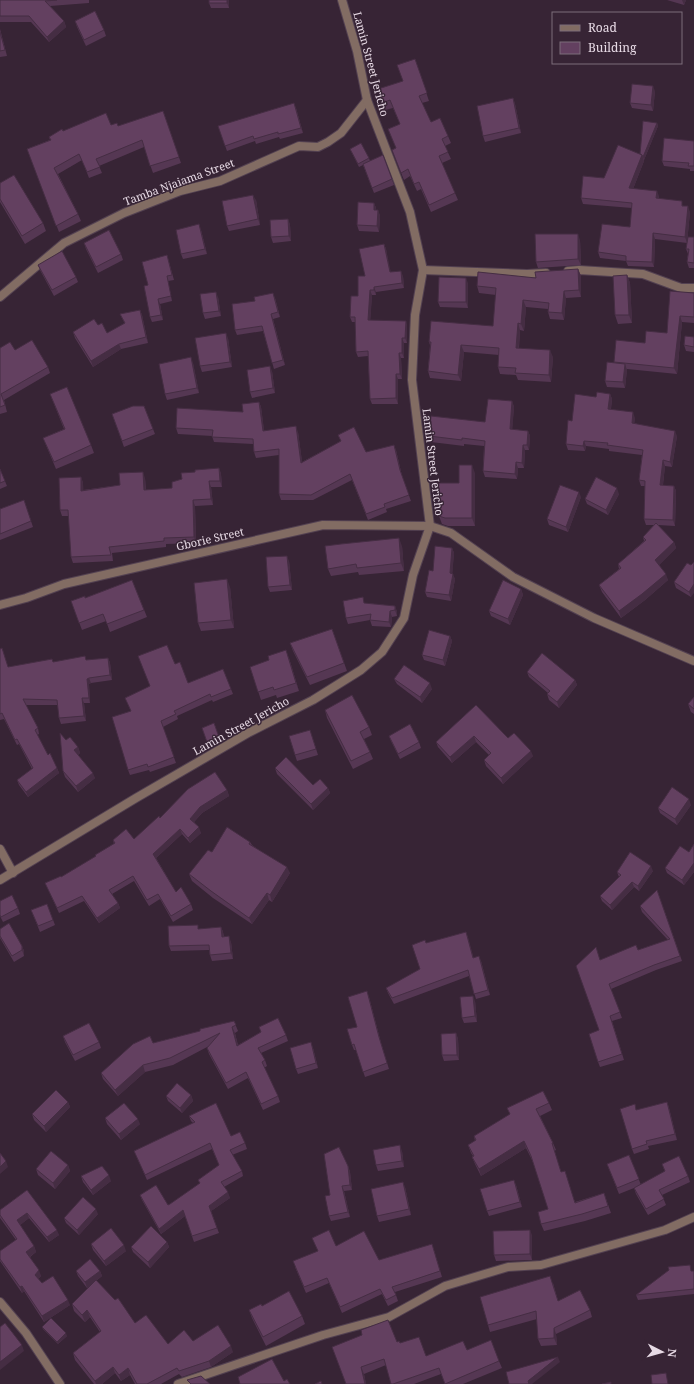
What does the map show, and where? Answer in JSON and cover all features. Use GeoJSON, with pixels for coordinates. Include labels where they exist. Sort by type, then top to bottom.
{"type":"FeatureCollection","features":[{"type":"Feature","properties":{"kind":"street","name":"Lamin Street Jericho"},"geometry":{"type":"LineString","coordinates":[[0,880],[136,798],[248,733],[313,700],[361,670],[382,652],[404,618],[413,575],[430,526],[412,380],[416,315],[423,270],[410,212],[367,100],[357,51],[342,0]]}},
{"type":"Feature","properties":{"kind":"street","name":"Tamba Njaiama Street"},"geometry":{"type":"LineString","coordinates":[[0,297],[64,243],[124,213],[180,191],[220,181],[299,146],[318,147],[328,142],[341,133],[367,100]]}},
{"type":"Feature","properties":{"kind":"street"},"geometry":{"type":"LineString","coordinates":[[423,270],[527,274],[579,270],[620,272],[643,274],[681,288],[694,288]]}},
{"type":"Feature","properties":{"kind":"street","name":"Gborie Street"},"geometry":{"type":"LineString","coordinates":[[0,606],[64,584],[323,525],[430,526],[451,533],[513,577],[594,618],[694,661]]}},
{"type":"Feature","properties":{"kind":"street"},"geometry":{"type":"LineString","coordinates":[[0,849],[13,873]]}},
{"type":"Feature","properties":{"kind":"street"},"geometry":{"type":"LineString","coordinates":[[178,1384],[323,1335],[389,1317],[445,1286],[508,1267],[541,1265],[665,1230],[694,1217]]}},
{"type":"Feature","properties":{"kind":"street"},"geometry":{"type":"LineString","coordinates":[[0,1302],[26,1333],[60,1384]]}},
{"type":"Feature","properties":{"kind":"building"},"geometry":{"type":"Polygon","coordinates":[[[0,0],[57,0],[45,1],[64,21],[47,37],[29,16],[0,16],[0,0]]]}},
{"type":"Feature","properties":{"kind":"building"},"geometry":{"type":"Polygon","coordinates":[[[209,0],[227,0],[227,3],[209,3],[209,0]]]}},
{"type":"Feature","properties":{"kind":"building"},"geometry":{"type":"Polygon","coordinates":[[[95,11],[104,30],[84,40],[75,21],[95,11]]]}},
{"type":"Feature","properties":{"kind":"building"},"geometry":{"type":"Polygon","coordinates":[[[0,32],[5,50],[0,51],[0,32]]]}},
{"type":"Feature","properties":{"kind":"building"},"geometry":{"type":"Polygon","coordinates":[[[415,59],[427,93],[419,96],[431,122],[440,118],[448,136],[442,139],[448,152],[439,156],[455,193],[429,205],[419,182],[414,184],[408,169],[401,173],[392,150],[396,148],[388,129],[400,124],[390,100],[382,103],[378,89],[403,81],[397,65],[415,59]]]}},
{"type":"Feature","properties":{"kind":"building"},"geometry":{"type":"Polygon","coordinates":[[[632,84],[653,86],[651,105],[630,103],[632,84]]]}},
{"type":"Feature","properties":{"kind":"building"},"geometry":{"type":"Polygon","coordinates":[[[513,98],[519,128],[483,136],[477,106],[513,98]]]}},
{"type":"Feature","properties":{"kind":"building"},"geometry":{"type":"Polygon","coordinates":[[[294,103],[301,128],[278,134],[278,132],[254,139],[253,136],[225,146],[218,126],[294,103]]]}},
{"type":"Feature","properties":{"kind":"building"},"geometry":{"type":"Polygon","coordinates":[[[163,111],[179,157],[150,166],[142,140],[96,159],[100,167],[87,172],[79,154],[54,168],[78,214],[56,226],[27,149],[51,140],[49,137],[62,129],[63,131],[106,113],[111,125],[117,123],[118,126],[163,111]]]}},
{"type":"Feature","properties":{"kind":"building"},"geometry":{"type":"Polygon","coordinates":[[[643,121],[657,123],[643,157],[640,154],[643,121]]]}},
{"type":"Feature","properties":{"kind":"building"},"geometry":{"type":"Polygon","coordinates":[[[664,138],[694,141],[694,166],[688,166],[689,163],[662,161],[664,138]]]}},
{"type":"Feature","properties":{"kind":"building"},"geometry":{"type":"Polygon","coordinates":[[[361,143],[369,158],[358,164],[350,149],[361,143]]]}},
{"type":"Feature","properties":{"kind":"building"},"geometry":{"type":"Polygon","coordinates":[[[618,145],[642,155],[629,188],[657,191],[656,198],[682,201],[682,206],[688,206],[685,237],[653,233],[652,262],[626,261],[626,256],[598,252],[602,224],[630,227],[632,203],[581,198],[583,176],[604,178],[618,145]]]}},
{"type":"Feature","properties":{"kind":"building"},"geometry":{"type":"Polygon","coordinates":[[[383,155],[392,179],[372,188],[363,164],[383,155]]]}},
{"type":"Feature","properties":{"kind":"building"},"geometry":{"type":"Polygon","coordinates":[[[14,175],[43,223],[22,236],[0,199],[0,183],[14,175]]]}},
{"type":"Feature","properties":{"kind":"building"},"geometry":{"type":"Polygon","coordinates":[[[253,195],[258,219],[227,226],[222,201],[253,195]]]}},
{"type":"Feature","properties":{"kind":"building"},"geometry":{"type":"Polygon","coordinates":[[[358,202],[374,203],[374,210],[378,210],[377,226],[357,225],[358,202]]]}},
{"type":"Feature","properties":{"kind":"building"},"geometry":{"type":"Polygon","coordinates":[[[288,219],[289,236],[271,237],[270,220],[288,219]]]}},
{"type":"Feature","properties":{"kind":"building"},"geometry":{"type":"Polygon","coordinates":[[[199,224],[205,249],[181,254],[176,230],[199,224]]]}},
{"type":"Feature","properties":{"kind":"building"},"geometry":{"type":"Polygon","coordinates":[[[109,230],[121,254],[96,267],[84,243],[109,230]]]}},
{"type":"Feature","properties":{"kind":"building"},"geometry":{"type":"Polygon","coordinates":[[[535,234],[578,234],[578,259],[536,262],[535,234]]]}},
{"type":"Feature","properties":{"kind":"building"},"geometry":{"type":"Polygon","coordinates":[[[688,237],[694,237],[694,263],[687,262],[689,249],[686,249],[688,237]]]}},
{"type":"Feature","properties":{"kind":"building"},"geometry":{"type":"Polygon","coordinates":[[[384,244],[390,272],[401,271],[402,283],[374,287],[374,290],[370,290],[368,320],[406,321],[405,338],[402,338],[402,353],[399,353],[400,374],[396,374],[396,398],[370,399],[368,351],[356,352],[355,317],[350,317],[351,296],[358,296],[358,276],[365,276],[359,249],[384,244]]]}},
{"type":"Feature","properties":{"kind":"building"},"geometry":{"type":"Polygon","coordinates":[[[62,251],[76,277],[52,290],[38,265],[62,251]]]}},
{"type":"Feature","properties":{"kind":"building"},"geometry":{"type":"Polygon","coordinates":[[[167,255],[172,275],[167,276],[171,296],[158,299],[161,315],[150,317],[144,286],[148,285],[142,262],[167,255]]]}},
{"type":"Feature","properties":{"kind":"building"},"geometry":{"type":"Polygon","coordinates":[[[578,269],[579,290],[564,291],[562,313],[548,312],[549,303],[523,300],[521,324],[518,323],[516,348],[550,350],[549,375],[515,373],[516,368],[498,367],[499,348],[461,345],[458,375],[428,371],[431,342],[429,342],[431,321],[493,326],[496,288],[477,286],[478,272],[536,278],[535,272],[578,269]]]}},
{"type":"Feature","properties":{"kind":"building"},"geometry":{"type":"Polygon","coordinates":[[[627,275],[629,315],[615,315],[613,276],[627,275]]]}},
{"type":"Feature","properties":{"kind":"building"},"geometry":{"type":"Polygon","coordinates":[[[439,277],[466,278],[466,302],[438,302],[439,277]]]}},
{"type":"Feature","properties":{"kind":"building"},"geometry":{"type":"Polygon","coordinates":[[[670,291],[694,293],[694,317],[680,316],[674,368],[614,362],[616,340],[645,343],[646,331],[667,333],[670,291]]]}},
{"type":"Feature","properties":{"kind":"building"},"geometry":{"type":"Polygon","coordinates":[[[216,292],[219,311],[203,313],[200,294],[216,292]]]}},
{"type":"Feature","properties":{"kind":"building"},"geometry":{"type":"Polygon","coordinates":[[[273,293],[278,312],[271,314],[283,360],[272,363],[262,326],[235,330],[232,304],[255,301],[254,297],[273,293]]]}},
{"type":"Feature","properties":{"kind":"building"},"geometry":{"type":"Polygon","coordinates":[[[140,310],[146,337],[119,344],[91,361],[73,332],[94,319],[98,325],[102,323],[107,333],[125,323],[120,314],[140,310]]]}},
{"type":"Feature","properties":{"kind":"building"},"geometry":{"type":"Polygon","coordinates":[[[226,333],[230,362],[200,366],[195,338],[226,333]]]}},
{"type":"Feature","properties":{"kind":"building"},"geometry":{"type":"Polygon","coordinates":[[[685,336],[694,337],[694,347],[684,345],[685,336]]]}},
{"type":"Feature","properties":{"kind":"building"},"geometry":{"type":"Polygon","coordinates":[[[32,340],[48,367],[1,394],[5,405],[0,407],[0,348],[10,342],[15,350],[32,340]]]}},
{"type":"Feature","properties":{"kind":"building"},"geometry":{"type":"Polygon","coordinates":[[[191,357],[197,388],[165,394],[159,364],[191,357]]]}},
{"type":"Feature","properties":{"kind":"building"},"geometry":{"type":"Polygon","coordinates":[[[607,362],[625,364],[623,382],[605,381],[607,362]]]}},
{"type":"Feature","properties":{"kind":"building"},"geometry":{"type":"Polygon","coordinates":[[[270,366],[273,388],[250,392],[247,370],[270,366]]]}},
{"type":"Feature","properties":{"kind":"building"},"geometry":{"type":"Polygon","coordinates":[[[67,387],[91,445],[54,462],[43,438],[65,429],[50,394],[67,387]]]}},
{"type":"Feature","properties":{"kind":"building"},"geometry":{"type":"Polygon","coordinates":[[[597,392],[610,394],[608,409],[633,412],[632,423],[675,431],[670,462],[663,460],[660,485],[674,486],[673,520],[644,519],[645,481],[639,480],[643,450],[607,445],[608,443],[584,441],[583,446],[566,444],[568,420],[572,421],[575,394],[596,397],[597,392]]]}},
{"type":"Feature","properties":{"kind":"building"},"geometry":{"type":"Polygon","coordinates":[[[488,399],[512,401],[510,429],[528,431],[527,445],[523,445],[522,463],[516,462],[515,474],[483,471],[485,441],[429,436],[431,416],[485,422],[488,399]]]}},
{"type":"Feature","properties":{"kind":"building"},"geometry":{"type":"Polygon","coordinates":[[[259,402],[263,431],[296,426],[301,463],[341,441],[338,435],[354,427],[366,452],[394,445],[400,470],[409,495],[384,504],[385,507],[366,514],[350,474],[311,495],[279,494],[279,449],[254,452],[253,439],[212,437],[213,430],[176,428],[177,408],[243,412],[242,404],[259,402]]]}},
{"type":"Feature","properties":{"kind":"building"},"geometry":{"type":"Polygon","coordinates":[[[133,406],[144,406],[153,429],[122,441],[112,414],[133,406]]]}},
{"type":"Feature","properties":{"kind":"building"},"geometry":{"type":"Polygon","coordinates":[[[459,465],[472,465],[472,518],[445,518],[439,516],[438,483],[459,483],[459,465]]]}},
{"type":"Feature","properties":{"kind":"building"},"geometry":{"type":"Polygon","coordinates":[[[219,468],[220,481],[209,481],[211,499],[193,500],[194,537],[164,538],[164,541],[109,547],[111,555],[71,557],[68,510],[60,510],[59,478],[81,477],[81,491],[120,485],[119,473],[143,472],[144,490],[172,488],[172,482],[182,479],[181,473],[219,468]]]}},
{"type":"Feature","properties":{"kind":"building"},"geometry":{"type":"Polygon","coordinates":[[[0,469],[5,481],[0,483],[0,469]]]}},
{"type":"Feature","properties":{"kind":"building"},"geometry":{"type":"Polygon","coordinates":[[[596,477],[617,488],[606,510],[585,499],[596,477]]]}},
{"type":"Feature","properties":{"kind":"building"},"geometry":{"type":"Polygon","coordinates":[[[560,485],[579,492],[566,527],[547,519],[560,485]]]}},
{"type":"Feature","properties":{"kind":"building"},"geometry":{"type":"Polygon","coordinates":[[[24,500],[31,521],[0,534],[0,509],[24,500]]]}},
{"type":"Feature","properties":{"kind":"building"},"geometry":{"type":"Polygon","coordinates":[[[656,523],[674,542],[655,560],[666,574],[619,611],[599,585],[621,568],[618,564],[646,540],[643,537],[656,523]]]}},
{"type":"Feature","properties":{"kind":"building"},"geometry":{"type":"Polygon","coordinates":[[[399,538],[401,563],[357,568],[356,564],[328,569],[325,546],[399,538]]]}},
{"type":"Feature","properties":{"kind":"building"},"geometry":{"type":"Polygon","coordinates":[[[435,546],[452,548],[450,573],[453,574],[449,595],[425,592],[429,570],[433,571],[435,546]]]}},
{"type":"Feature","properties":{"kind":"building"},"geometry":{"type":"Polygon","coordinates":[[[287,556],[290,585],[268,587],[266,557],[287,556]]]}},
{"type":"Feature","properties":{"kind":"building"},"geometry":{"type":"Polygon","coordinates":[[[694,562],[694,584],[689,592],[674,582],[687,563],[691,565],[694,562]]]}},
{"type":"Feature","properties":{"kind":"building"},"geometry":{"type":"Polygon","coordinates":[[[227,579],[231,620],[198,623],[194,583],[227,579]]]}},
{"type":"Feature","properties":{"kind":"building"},"geometry":{"type":"Polygon","coordinates":[[[132,580],[144,610],[107,624],[103,614],[79,623],[71,601],[85,596],[85,598],[132,580]]]}},
{"type":"Feature","properties":{"kind":"building"},"geometry":{"type":"Polygon","coordinates":[[[503,580],[521,589],[508,619],[489,611],[503,580]]]}},
{"type":"Feature","properties":{"kind":"building"},"geometry":{"type":"Polygon","coordinates":[[[363,597],[364,603],[395,606],[395,610],[390,611],[389,622],[370,620],[371,614],[346,618],[343,601],[363,597]]]}},
{"type":"Feature","properties":{"kind":"building"},"geometry":{"type":"Polygon","coordinates":[[[332,629],[344,663],[307,677],[290,643],[332,629]]]}},
{"type":"Feature","properties":{"kind":"building"},"geometry":{"type":"Polygon","coordinates":[[[429,630],[450,636],[443,660],[422,655],[429,630]]]}},
{"type":"Feature","properties":{"kind":"building"},"geometry":{"type":"Polygon","coordinates":[[[167,645],[175,664],[180,662],[188,683],[223,669],[231,689],[211,697],[210,694],[174,711],[176,714],[161,721],[174,757],[148,767],[147,764],[128,770],[112,717],[131,711],[125,698],[150,686],[138,656],[167,645]]]}},
{"type":"Feature","properties":{"kind":"building"},"geometry":{"type":"Polygon","coordinates":[[[2,648],[8,667],[52,659],[53,662],[85,656],[86,660],[108,658],[110,675],[87,679],[89,698],[82,698],[84,716],[59,718],[57,700],[23,699],[38,728],[35,730],[48,755],[50,753],[57,768],[26,792],[17,780],[33,768],[17,739],[15,740],[2,713],[0,714],[0,649],[2,648]]]}},
{"type":"Feature","properties":{"kind":"building"},"geometry":{"type":"Polygon","coordinates":[[[286,650],[296,683],[274,690],[273,687],[258,692],[250,667],[269,660],[268,656],[286,650]]]}},
{"type":"Feature","properties":{"kind":"building"},"geometry":{"type":"Polygon","coordinates":[[[542,653],[575,680],[557,702],[547,694],[550,691],[527,672],[542,653]]]}},
{"type":"Feature","properties":{"kind":"building"},"geometry":{"type":"Polygon","coordinates":[[[404,665],[430,683],[420,697],[394,679],[404,665]]]}},
{"type":"Feature","properties":{"kind":"building"},"geometry":{"type":"Polygon","coordinates":[[[352,695],[369,727],[360,732],[370,752],[351,761],[325,710],[352,695]]]}},
{"type":"Feature","properties":{"kind":"building"},"geometry":{"type":"Polygon","coordinates":[[[694,697],[694,709],[688,704],[694,697]]]}},
{"type":"Feature","properties":{"kind":"building"},"geometry":{"type":"Polygon","coordinates":[[[476,705],[508,738],[514,733],[531,751],[501,778],[484,760],[491,753],[474,736],[450,757],[436,742],[476,705]]]}},
{"type":"Feature","properties":{"kind":"building"},"geometry":{"type":"Polygon","coordinates":[[[214,723],[219,737],[207,742],[202,728],[214,723]]]}},
{"type":"Feature","properties":{"kind":"building"},"geometry":{"type":"Polygon","coordinates":[[[410,724],[419,742],[398,754],[389,736],[410,724]]]}},
{"type":"Feature","properties":{"kind":"building"},"geometry":{"type":"Polygon","coordinates":[[[310,730],[316,749],[295,755],[289,736],[310,730]]]}},
{"type":"Feature","properties":{"kind":"building"},"geometry":{"type":"Polygon","coordinates":[[[60,733],[66,740],[70,737],[78,747],[74,750],[93,773],[76,786],[63,771],[60,733]]]}},
{"type":"Feature","properties":{"kind":"building"},"geometry":{"type":"Polygon","coordinates":[[[286,757],[313,785],[320,779],[328,788],[311,804],[275,768],[286,757]]]}},
{"type":"Feature","properties":{"kind":"building"},"geometry":{"type":"Polygon","coordinates":[[[215,772],[227,790],[200,807],[190,819],[199,827],[188,838],[180,829],[153,854],[176,892],[181,887],[191,904],[171,916],[158,894],[147,900],[133,876],[109,890],[118,903],[97,918],[82,896],[57,908],[45,883],[61,877],[96,856],[95,855],[115,843],[113,840],[126,829],[134,839],[159,816],[160,818],[188,789],[215,772]]]}},
{"type":"Feature","properties":{"kind":"building"},"geometry":{"type":"Polygon","coordinates":[[[672,787],[689,799],[675,819],[658,808],[672,787]]]}},
{"type":"Feature","properties":{"kind":"building"},"geometry":{"type":"Polygon","coordinates":[[[227,827],[250,842],[249,844],[287,867],[270,895],[267,893],[249,918],[189,874],[208,850],[212,852],[227,827]]]}},
{"type":"Feature","properties":{"kind":"building"},"geometry":{"type":"Polygon","coordinates":[[[694,844],[694,863],[682,880],[665,868],[680,846],[689,852],[694,844]]]}},
{"type":"Feature","properties":{"kind":"building"},"geometry":{"type":"Polygon","coordinates":[[[630,852],[651,866],[638,886],[632,882],[610,905],[600,896],[621,875],[617,872],[630,852]]]}},
{"type":"Feature","properties":{"kind":"building"},"geometry":{"type":"Polygon","coordinates":[[[657,890],[680,956],[609,984],[620,1012],[610,1016],[622,1054],[598,1062],[589,1034],[599,1030],[576,966],[596,947],[600,960],[636,945],[638,950],[670,939],[640,906],[657,890]]]}},
{"type":"Feature","properties":{"kind":"building"},"geometry":{"type":"Polygon","coordinates":[[[12,895],[18,908],[1,917],[0,901],[12,895]]]}},
{"type":"Feature","properties":{"kind":"building"},"geometry":{"type":"Polygon","coordinates":[[[47,904],[53,920],[38,926],[31,910],[47,904]]]}},
{"type":"Feature","properties":{"kind":"building"},"geometry":{"type":"Polygon","coordinates":[[[9,923],[22,946],[22,950],[12,956],[0,936],[0,929],[9,923]]]}},
{"type":"Feature","properties":{"kind":"building"},"geometry":{"type":"Polygon","coordinates":[[[198,925],[198,929],[221,927],[222,937],[229,936],[231,953],[210,955],[209,945],[169,946],[168,926],[198,925]]]}},
{"type":"Feature","properties":{"kind":"building"},"geometry":{"type":"Polygon","coordinates":[[[466,932],[473,958],[479,956],[488,990],[474,994],[468,970],[392,998],[386,988],[420,969],[412,945],[425,940],[426,943],[466,932]]]}},
{"type":"Feature","properties":{"kind":"building"},"geometry":{"type":"Polygon","coordinates":[[[367,991],[387,1063],[363,1072],[354,1044],[352,1045],[347,1029],[357,1027],[348,997],[367,991]]]}},
{"type":"Feature","properties":{"kind":"building"},"geometry":{"type":"Polygon","coordinates":[[[473,996],[475,1016],[462,1018],[460,997],[473,996]]]}},
{"type":"Feature","properties":{"kind":"building"},"geometry":{"type":"Polygon","coordinates":[[[278,1018],[286,1035],[258,1048],[265,1060],[262,1062],[278,1096],[261,1104],[246,1072],[226,1083],[207,1048],[220,1033],[170,1058],[143,1065],[115,1090],[101,1073],[133,1044],[150,1036],[153,1043],[234,1021],[236,1025],[232,1027],[237,1046],[261,1032],[259,1027],[278,1018]]]}},
{"type":"Feature","properties":{"kind":"building"},"geometry":{"type":"Polygon","coordinates":[[[89,1023],[99,1042],[73,1055],[63,1036],[89,1023]]]}},
{"type":"Feature","properties":{"kind":"building"},"geometry":{"type":"Polygon","coordinates":[[[456,1033],[457,1055],[442,1055],[441,1034],[456,1033]]]}},
{"type":"Feature","properties":{"kind":"building"},"geometry":{"type":"Polygon","coordinates":[[[311,1042],[316,1063],[296,1069],[290,1048],[311,1042]]]}},
{"type":"Feature","properties":{"kind":"building"},"geometry":{"type":"Polygon","coordinates":[[[177,1083],[191,1095],[180,1108],[166,1096],[177,1083]]]}},
{"type":"Feature","properties":{"kind":"building"},"geometry":{"type":"Polygon","coordinates":[[[56,1090],[68,1102],[44,1126],[32,1114],[56,1090]]]}},
{"type":"Feature","properties":{"kind":"building"},"geometry":{"type":"Polygon","coordinates":[[[543,1091],[549,1103],[536,1109],[553,1143],[561,1172],[565,1171],[575,1203],[604,1193],[608,1206],[541,1224],[538,1212],[548,1209],[531,1156],[524,1141],[479,1169],[472,1157],[474,1156],[468,1145],[476,1140],[474,1136],[510,1114],[507,1108],[543,1091]]]}},
{"type":"Feature","properties":{"kind":"building"},"geometry":{"type":"Polygon","coordinates":[[[667,1102],[675,1134],[646,1141],[647,1144],[632,1149],[620,1109],[635,1104],[636,1110],[667,1102]]]}},
{"type":"Feature","properties":{"kind":"building"},"geometry":{"type":"Polygon","coordinates":[[[124,1103],[138,1119],[119,1134],[105,1118],[124,1103]]]}},
{"type":"Feature","properties":{"kind":"building"},"geometry":{"type":"Polygon","coordinates":[[[216,1103],[231,1136],[240,1132],[245,1143],[230,1150],[242,1171],[221,1182],[228,1192],[209,1206],[217,1228],[192,1236],[183,1210],[159,1229],[140,1195],[156,1185],[168,1205],[200,1183],[198,1180],[219,1165],[210,1143],[145,1175],[134,1151],[195,1122],[189,1116],[216,1103]]]}},
{"type":"Feature","properties":{"kind":"building"},"geometry":{"type":"Polygon","coordinates":[[[400,1145],[402,1161],[376,1165],[373,1150],[400,1145]]]}},
{"type":"Feature","properties":{"kind":"building"},"geometry":{"type":"Polygon","coordinates":[[[339,1147],[348,1166],[350,1185],[342,1186],[348,1212],[329,1216],[325,1196],[330,1195],[324,1154],[339,1147]]]}},
{"type":"Feature","properties":{"kind":"building"},"geometry":{"type":"Polygon","coordinates":[[[51,1151],[68,1165],[53,1183],[36,1169],[51,1151]]]}},
{"type":"Feature","properties":{"kind":"building"},"geometry":{"type":"Polygon","coordinates":[[[0,1153],[6,1161],[0,1167],[0,1153]]]}},
{"type":"Feature","properties":{"kind":"building"},"geometry":{"type":"Polygon","coordinates":[[[629,1155],[639,1179],[617,1188],[607,1164],[629,1155]]]}},
{"type":"Feature","properties":{"kind":"building"},"geometry":{"type":"Polygon","coordinates":[[[679,1156],[688,1176],[659,1190],[664,1199],[646,1209],[634,1188],[665,1171],[662,1164],[679,1156]]]}},
{"type":"Feature","properties":{"kind":"building"},"geometry":{"type":"Polygon","coordinates":[[[102,1166],[109,1175],[91,1190],[81,1176],[102,1166]]]}},
{"type":"Feature","properties":{"kind":"building"},"geometry":{"type":"Polygon","coordinates":[[[514,1180],[520,1202],[487,1211],[480,1189],[514,1180]]]}},
{"type":"Feature","properties":{"kind":"building"},"geometry":{"type":"Polygon","coordinates":[[[403,1182],[409,1209],[377,1216],[371,1189],[403,1182]]]}},
{"type":"Feature","properties":{"kind":"building"},"geometry":{"type":"Polygon","coordinates":[[[27,1190],[57,1230],[47,1237],[27,1213],[17,1220],[34,1246],[26,1252],[39,1270],[35,1275],[42,1283],[53,1276],[68,1300],[42,1316],[22,1286],[20,1287],[0,1259],[0,1251],[17,1239],[0,1215],[0,1210],[27,1190]]]}},
{"type":"Feature","properties":{"kind":"building"},"geometry":{"type":"Polygon","coordinates":[[[83,1197],[96,1209],[77,1230],[64,1218],[83,1197]]]}},
{"type":"Feature","properties":{"kind":"building"},"geometry":{"type":"Polygon","coordinates":[[[151,1226],[167,1242],[148,1262],[131,1247],[151,1226]]]}},
{"type":"Feature","properties":{"kind":"building"},"geometry":{"type":"Polygon","coordinates":[[[111,1228],[124,1245],[104,1261],[91,1244],[111,1228]]]}},
{"type":"Feature","properties":{"kind":"building"},"geometry":{"type":"Polygon","coordinates":[[[329,1230],[336,1246],[364,1231],[379,1260],[432,1244],[440,1271],[392,1287],[396,1295],[386,1300],[380,1289],[340,1307],[327,1278],[304,1287],[293,1261],[318,1251],[312,1238],[329,1230]]]}},
{"type":"Feature","properties":{"kind":"building"},"geometry":{"type":"Polygon","coordinates":[[[530,1230],[530,1254],[494,1255],[493,1231],[530,1230]]]}},
{"type":"Feature","properties":{"kind":"building"},"geometry":{"type":"Polygon","coordinates":[[[90,1259],[100,1271],[85,1282],[76,1271],[90,1259]]]}},
{"type":"Feature","properties":{"kind":"building"},"geometry":{"type":"Polygon","coordinates":[[[690,1265],[691,1271],[694,1271],[694,1289],[636,1295],[669,1270],[668,1267],[690,1265]]]}},
{"type":"Feature","properties":{"kind":"building"},"geometry":{"type":"Polygon","coordinates":[[[550,1276],[558,1301],[580,1290],[590,1310],[554,1328],[554,1338],[538,1339],[536,1311],[488,1325],[480,1297],[550,1276]]]}},
{"type":"Feature","properties":{"kind":"building"},"geometry":{"type":"Polygon","coordinates":[[[96,1280],[115,1300],[118,1298],[135,1323],[146,1315],[168,1344],[184,1330],[193,1341],[218,1325],[231,1346],[209,1361],[179,1371],[177,1368],[147,1384],[137,1384],[128,1368],[119,1375],[113,1367],[95,1381],[73,1353],[101,1331],[87,1310],[82,1315],[72,1304],[96,1280]]]}},
{"type":"Feature","properties":{"kind":"building"},"geometry":{"type":"Polygon","coordinates":[[[289,1291],[302,1316],[263,1337],[249,1310],[261,1304],[262,1306],[289,1291]]]}},
{"type":"Feature","properties":{"kind":"building"},"geometry":{"type":"Polygon","coordinates":[[[51,1318],[66,1333],[57,1342],[42,1327],[51,1318]]]}},
{"type":"Feature","properties":{"kind":"building"},"geometry":{"type":"Polygon","coordinates":[[[388,1320],[397,1342],[399,1341],[400,1343],[419,1337],[426,1356],[463,1341],[467,1350],[491,1340],[499,1361],[445,1384],[439,1368],[391,1384],[384,1359],[361,1367],[365,1384],[346,1384],[332,1347],[362,1335],[361,1330],[388,1320]]]}},
{"type":"Feature","properties":{"kind":"building"},"geometry":{"type":"Polygon","coordinates":[[[5,1323],[22,1345],[0,1362],[0,1327],[5,1323]]]}},
{"type":"Feature","properties":{"kind":"building"},"geometry":{"type":"Polygon","coordinates":[[[558,1357],[528,1381],[529,1384],[509,1384],[506,1372],[558,1357]]]}},
{"type":"Feature","properties":{"kind":"building"},"geometry":{"type":"Polygon","coordinates":[[[272,1359],[284,1381],[287,1379],[290,1384],[240,1384],[238,1377],[272,1359]]]}},
{"type":"Feature","properties":{"kind":"building"},"geometry":{"type":"Polygon","coordinates":[[[666,1373],[668,1384],[652,1384],[651,1375],[666,1373]]]}},
{"type":"Feature","properties":{"kind":"building"},"geometry":{"type":"Polygon","coordinates":[[[201,1376],[210,1384],[191,1384],[187,1380],[201,1376]]]}},
{"type":"Feature","properties":{"kind":"building"},"geometry":{"type":"Polygon","coordinates":[[[321,1381],[322,1384],[315,1384],[321,1381]]]}}]}
